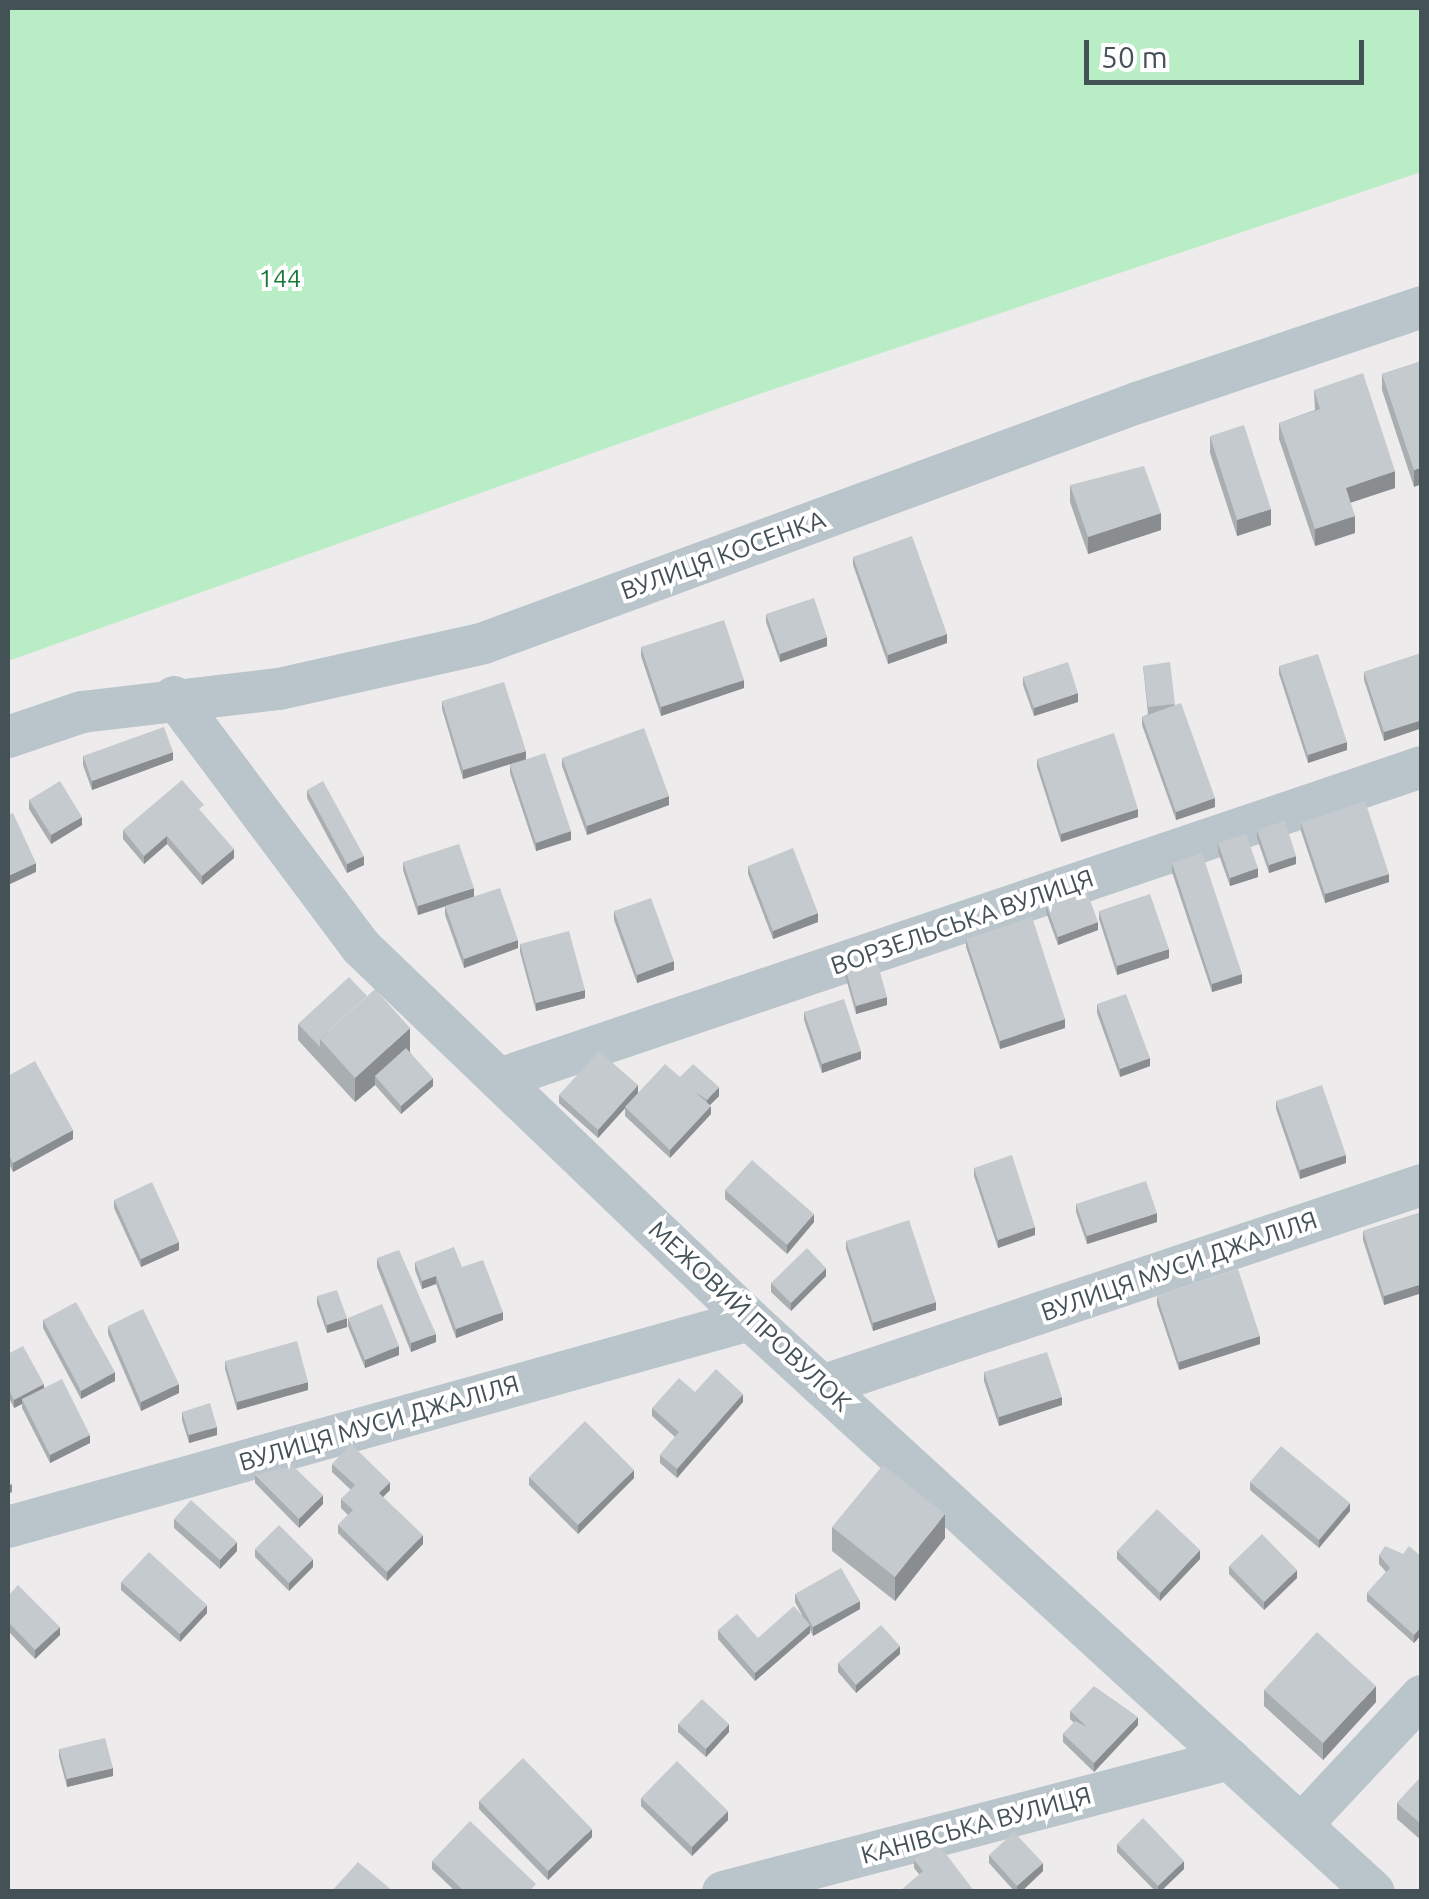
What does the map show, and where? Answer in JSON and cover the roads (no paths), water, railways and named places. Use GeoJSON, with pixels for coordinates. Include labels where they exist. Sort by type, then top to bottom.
{"type":"FeatureCollection","features":[{"type":"Feature","properties":{"kind":"street","name":"ВУЛИЦЯ КОСЕНКА"},"geometry":{"type":"LineString","coordinates":[[8,737],[82,712],[174,697],[279,689],[484,642],[1137,403],[1422,307]]}},
{"type":"Feature","properties":{"kind":"street","name":"МЕЖОВИЙ ПРОВУЛОК"},"geometry":{"type":"LineString","coordinates":[[174,697],[360,947],[502,1078],[750,1320],[1374,1892]]}},
{"type":"Feature","properties":{"kind":"street","name":"ВОРЗЕЛЬСЬКА ВУЛИЦЯ"},"geometry":{"type":"LineString","coordinates":[[502,1078],[1422,766]]}},
{"type":"Feature","properties":{"kind":"street","name":"ВУЛИЦЯ МУСИ ДЖАЛІЛЯ"},"geometry":{"type":"LineString","coordinates":[[822,1386],[1422,1185]]}},
{"type":"Feature","properties":{"kind":"street","name":"ВУЛИЦЯ МУСИ ДЖАЛІЛЯ"},"geometry":{"type":"LineString","coordinates":[[8,1527],[750,1320]]}},
{"type":"Feature","properties":{"kind":"street"},"geometry":{"type":"LineString","coordinates":[[1303,1824],[1422,1696]]}},
{"type":"Feature","properties":{"kind":"street","name":"КАНІВСЬКА ВУЛИЦЯ"},"geometry":{"type":"LineString","coordinates":[[722,1892],[1230,1759]]}},
{"type":"Feature","properties":{"kind":"park label","name":"144"},"geometry":{"type":"Point","coordinates":[280,278]}}]}
